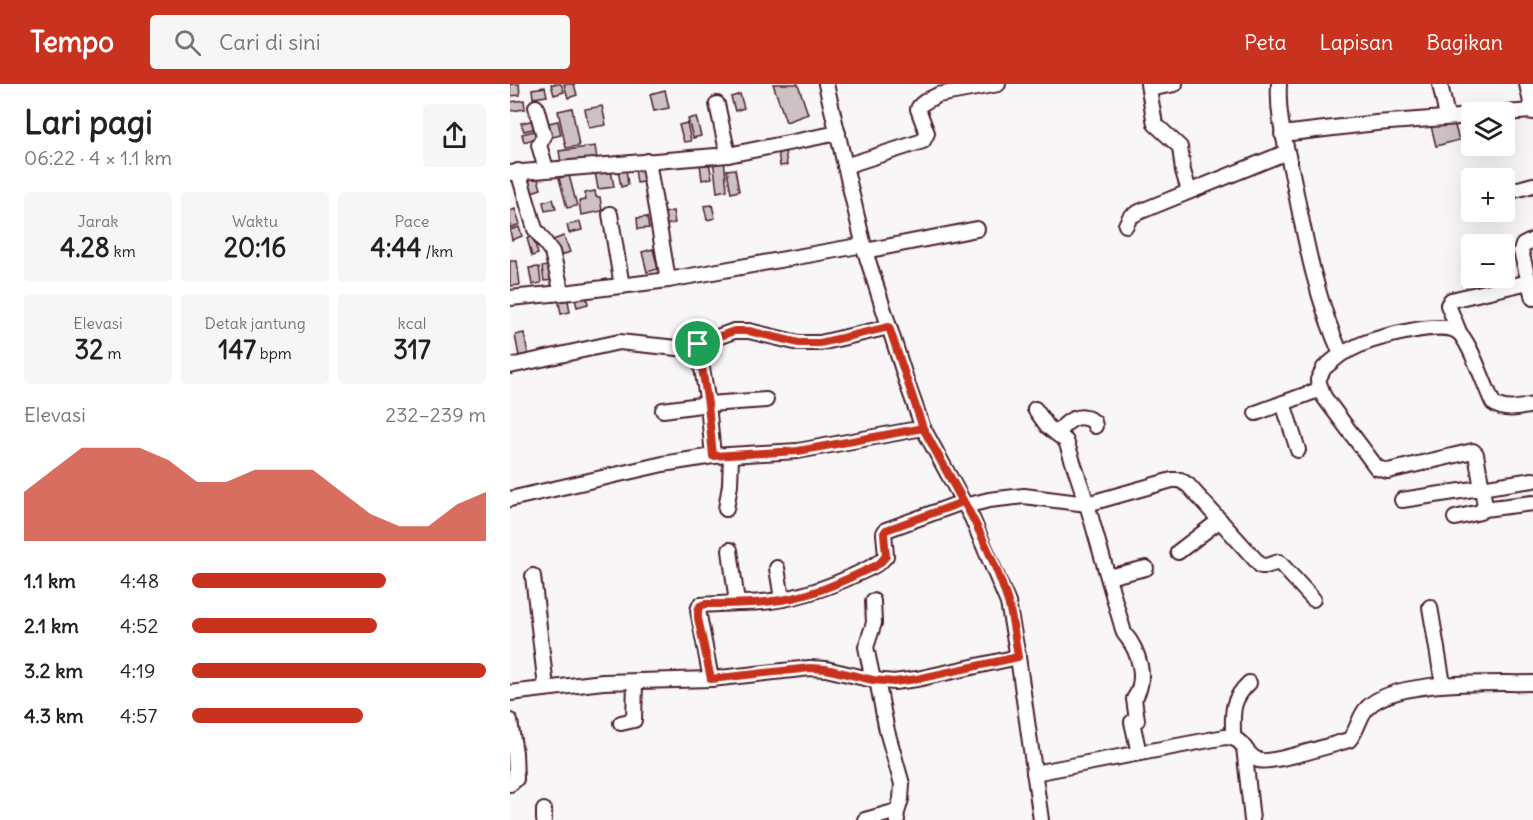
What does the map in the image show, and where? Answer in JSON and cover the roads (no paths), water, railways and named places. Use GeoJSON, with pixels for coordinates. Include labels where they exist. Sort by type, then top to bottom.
{"type":"FeatureCollection","features":[{"type":"Feature","properties":{"kind":"street"},"geometry":{"type":"LineString","coordinates":[[826,84],[864,248],[923,428],[984,543],[1005,593],[1013,625],[1041,820]]}},
{"type":"Feature","properties":{"kind":"street"},"geometry":{"type":"LineString","coordinates":[[845,166],[923,141],[927,133],[919,111],[925,102],[938,95],[998,84]]}},
{"type":"Feature","properties":{"kind":"street"},"geometry":{"type":"LineString","coordinates":[[1175,84],[1149,87],[1156,127],[1180,147],[1183,171],[1189,191]]}},
{"type":"Feature","properties":{"kind":"street"},"geometry":{"type":"LineString","coordinates":[[1279,84],[1278,109],[1282,134],[1321,303],[1341,354]]}},
{"type":"Feature","properties":{"kind":"street"},"geometry":{"type":"LineString","coordinates":[[1440,84],[1447,117]]}},
{"type":"Feature","properties":{"kind":"street"},"geometry":{"type":"LineString","coordinates":[[1515,113],[1533,112],[1527,84]]}},
{"type":"Feature","properties":{"kind":"street"},"geometry":{"type":"LineString","coordinates":[[717,104],[728,154]]}},
{"type":"Feature","properties":{"kind":"street"},"geometry":{"type":"LineString","coordinates":[[536,107],[544,135],[539,145],[546,169]]}},
{"type":"Feature","properties":{"kind":"street"},"geometry":{"type":"LineString","coordinates":[[1282,134],[1461,116]]}},
{"type":"Feature","properties":{"kind":"street"},"geometry":{"type":"LineString","coordinates":[[562,293],[552,252],[535,229],[514,172],[728,154],[838,133]]}},
{"type":"Feature","properties":{"kind":"street"},"geometry":{"type":"LineString","coordinates":[[1126,225],[1133,214],[1287,152]]}},
{"type":"Feature","properties":{"kind":"street"},"geometry":{"type":"LineString","coordinates":[[648,161],[668,280]]}},
{"type":"Feature","properties":{"kind":"street"},"geometry":{"type":"LineString","coordinates":[[1515,190],[1533,185]]}},
{"type":"Feature","properties":{"kind":"street"},"geometry":{"type":"LineString","coordinates":[[610,214],[622,285]]}},
{"type":"Feature","properties":{"kind":"street"},"geometry":{"type":"LineString","coordinates":[[510,298],[668,280],[976,229]]}},
{"type":"Feature","properties":{"kind":"street"},"geometry":{"type":"LineString","coordinates":[[1533,240],[1521,248],[1533,298]]}},
{"type":"Feature","properties":{"kind":"street"},"geometry":{"type":"LineString","coordinates":[[1529,282],[1451,300],[1448,305],[1493,403],[1501,408],[1533,405]]}},
{"type":"Feature","properties":{"kind":"street"},"geometry":{"type":"LineString","coordinates":[[510,366],[620,342],[674,348],[698,344],[734,331],[749,331],[799,343],[820,343],[889,327]]}},
{"type":"Feature","properties":{"kind":"street"},"geometry":{"type":"LineString","coordinates":[[1459,332],[1443,327],[1381,338],[1361,344],[1341,354],[1324,368],[1318,381],[1324,397],[1377,468],[1388,471],[1473,452],[1476,454],[1483,487],[1484,509]]}},
{"type":"Feature","properties":{"kind":"street"},"geometry":{"type":"LineString","coordinates":[[698,344],[708,404],[713,456]]}},
{"type":"Feature","properties":{"kind":"street"},"geometry":{"type":"LineString","coordinates":[[1256,413],[1321,388]]}},
{"type":"Feature","properties":{"kind":"street"},"geometry":{"type":"LineString","coordinates":[[663,410],[766,400]]}},
{"type":"Feature","properties":{"kind":"street"},"geometry":{"type":"LineString","coordinates":[[1283,403],[1298,450]]}},
{"type":"Feature","properties":{"kind":"street"},"geometry":{"type":"LineString","coordinates":[[1035,409],[1048,427],[1066,441],[1087,504],[1124,633],[1134,646],[1141,674],[1141,689],[1134,699],[1137,720],[1132,722],[1139,753]]}},
{"type":"Feature","properties":{"kind":"street"},"geometry":{"type":"LineString","coordinates":[[1057,434],[1065,423],[1076,417],[1090,419],[1095,426]]}},
{"type":"Feature","properties":{"kind":"street"},"geometry":{"type":"LineString","coordinates":[[510,499],[663,464],[713,456],[798,451],[923,428]]}},
{"type":"Feature","properties":{"kind":"street"},"geometry":{"type":"LineString","coordinates":[[726,509],[731,456]]}},
{"type":"Feature","properties":{"kind":"street"},"geometry":{"type":"LineString","coordinates":[[711,679],[698,610],[700,606],[782,599],[819,591],[879,564],[886,556],[884,533],[886,530],[964,504],[989,500],[1024,496],[1087,504],[1172,480],[1180,480],[1188,485],[1261,566],[1279,562],[1313,599]]}},
{"type":"Feature","properties":{"kind":"street"},"geometry":{"type":"LineString","coordinates":[[1402,500],[1533,480]]}},
{"type":"Feature","properties":{"kind":"street"},"geometry":{"type":"LineString","coordinates":[[1455,518],[1484,509],[1533,503]]}},
{"type":"Feature","properties":{"kind":"street"},"geometry":{"type":"LineString","coordinates":[[1178,552],[1220,520]]}},
{"type":"Feature","properties":{"kind":"street"},"geometry":{"type":"LineString","coordinates":[[730,550],[737,603]]}},
{"type":"Feature","properties":{"kind":"street"},"geometry":{"type":"LineString","coordinates":[[777,568],[782,599]]}},
{"type":"Feature","properties":{"kind":"street"},"geometry":{"type":"LineString","coordinates":[[1108,577],[1146,568]]}},
{"type":"Feature","properties":{"kind":"street"},"geometry":{"type":"LineString","coordinates":[[534,576],[546,687]]}},
{"type":"Feature","properties":{"kind":"street"},"geometry":{"type":"LineString","coordinates":[[865,820],[890,813],[896,818],[902,784],[866,647],[874,623],[873,601]]}},
{"type":"Feature","properties":{"kind":"street"},"geometry":{"type":"LineString","coordinates":[[1430,607],[1443,684]]}},
{"type":"Feature","properties":{"kind":"street"},"geometry":{"type":"LineString","coordinates":[[510,693],[603,682],[711,679],[810,668],[894,682],[1018,657]]}},
{"type":"Feature","properties":{"kind":"street"},"geometry":{"type":"LineString","coordinates":[[621,723],[634,720],[635,682]]}},
{"type":"Feature","properties":{"kind":"street"},"geometry":{"type":"LineString","coordinates":[[1249,683],[1233,706],[1252,820]]}},
{"type":"Feature","properties":{"kind":"street"},"geometry":{"type":"LineString","coordinates":[[1034,773],[1225,737],[1239,741],[1260,762],[1350,740],[1357,732],[1365,709],[1374,702],[1395,693],[1443,684],[1533,683]]}},
{"type":"Feature","properties":{"kind":"street"},"geometry":{"type":"LineString","coordinates":[[510,721],[517,768],[516,779],[510,784]]}}]}
